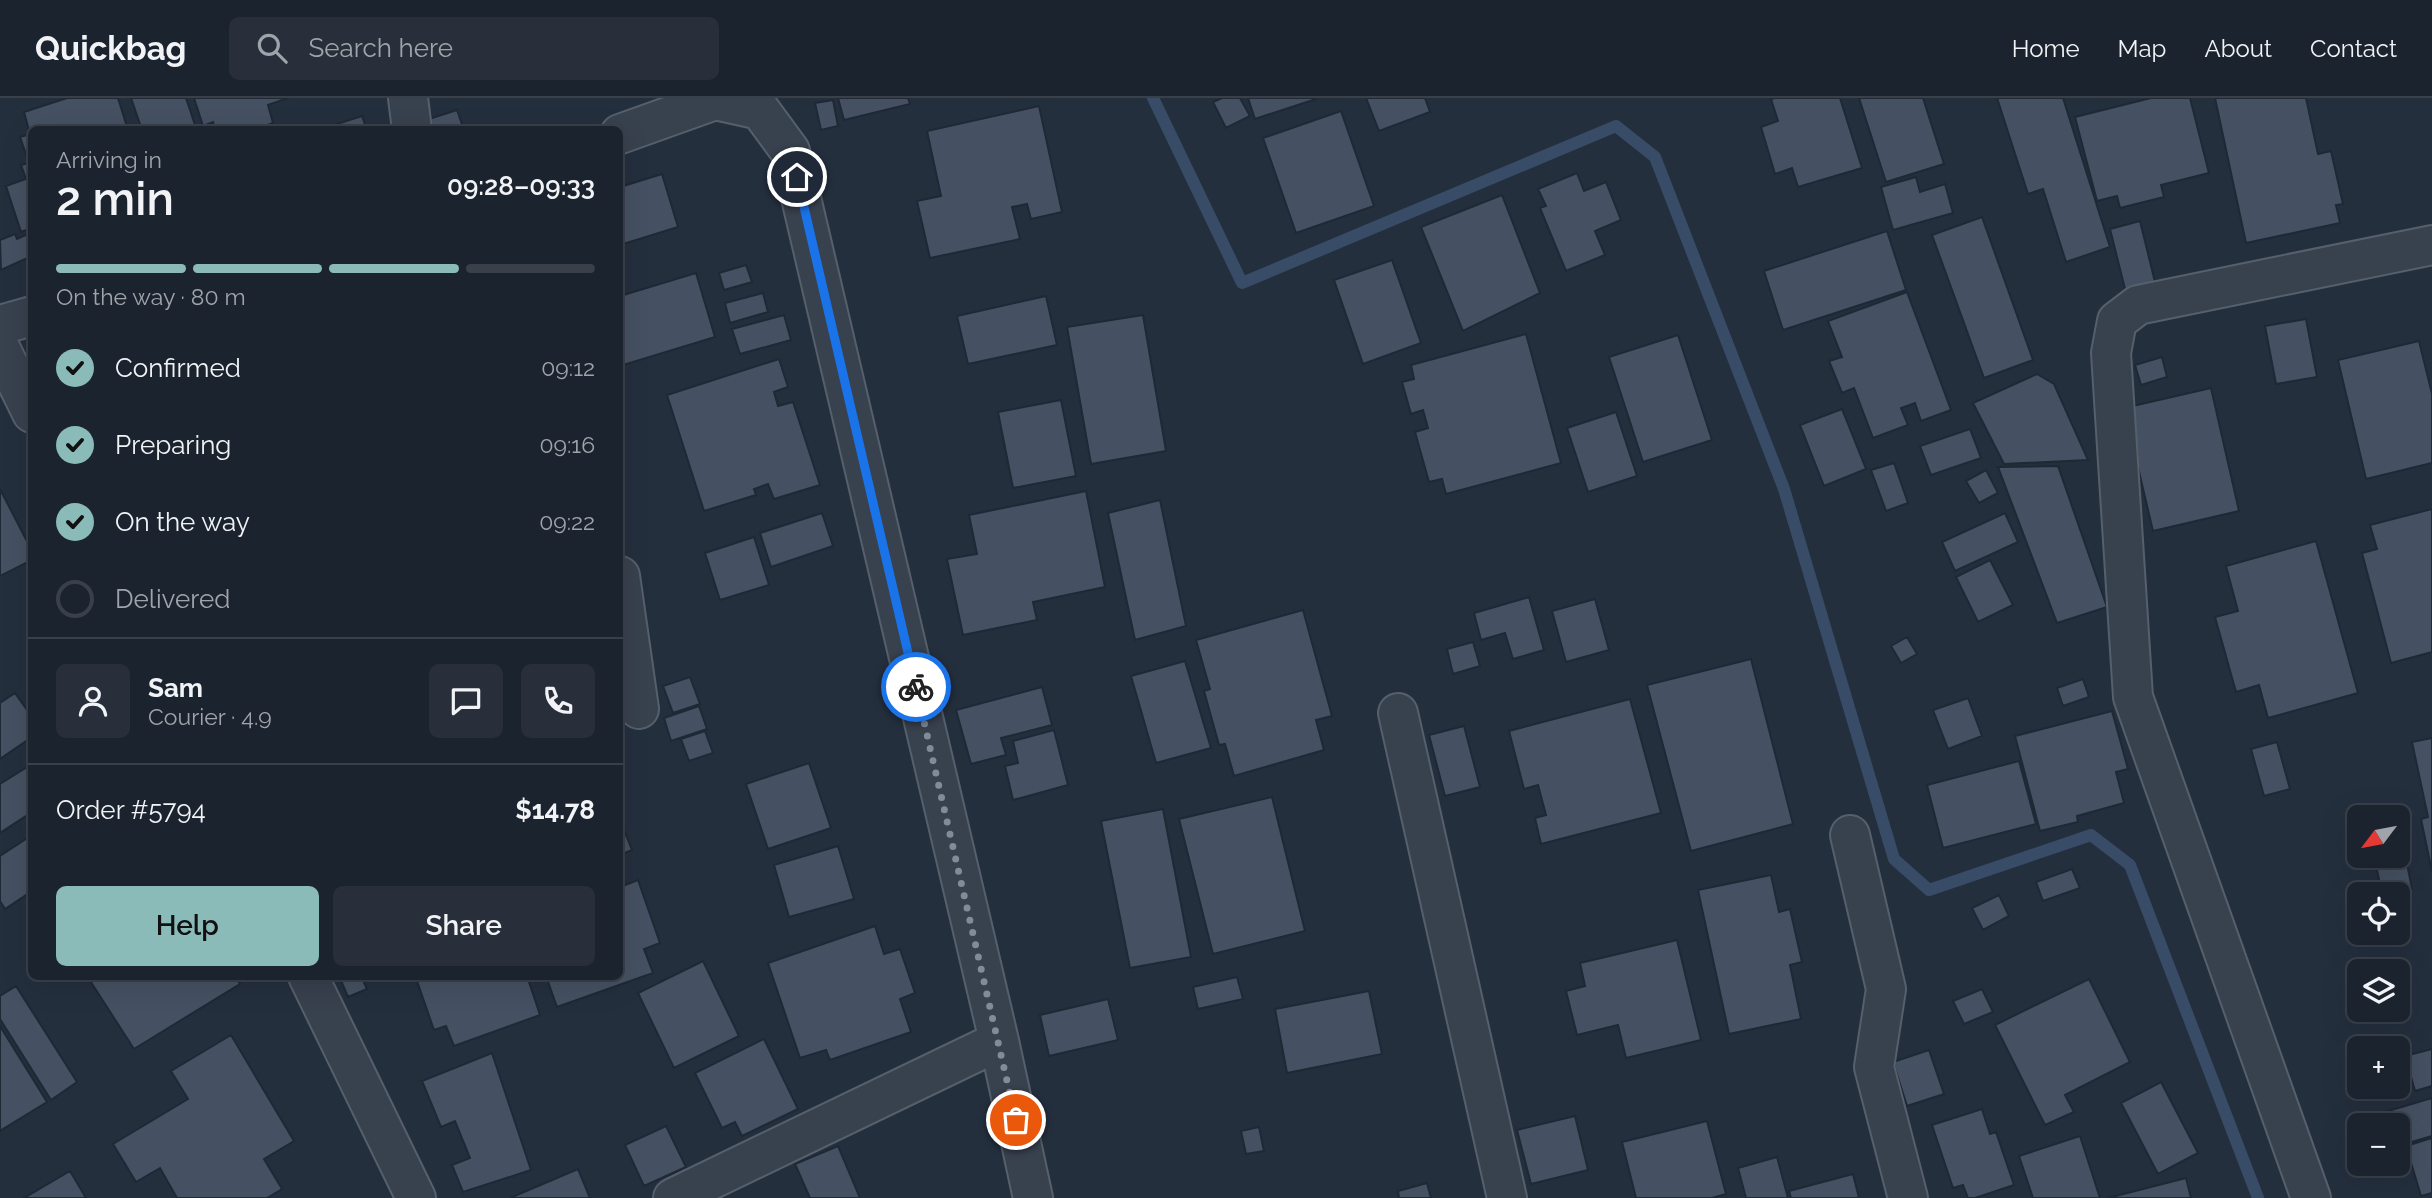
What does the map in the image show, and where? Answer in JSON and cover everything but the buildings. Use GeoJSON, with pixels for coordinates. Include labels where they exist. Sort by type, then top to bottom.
{"type":"FeatureCollection","features":[{"type":"Feature","properties":{"kind":"street"},"geometry":{"type":"LineString","coordinates":[[408,98],[412,126]]}},
{"type":"Feature","properties":{"kind":"street"},"geometry":{"type":"LineString","coordinates":[[623,133],[715,100],[760,110],[790,151],[999,1041],[1033,1198]]}},
{"type":"Feature","properties":{"kind":"street"},"geometry":{"type":"LineString","coordinates":[[2311,1198],[2133,697],[2111,353],[2117,321],[2138,305],[2432,244]]}},
{"type":"Feature","properties":{"kind":"street"},"geometry":{"type":"LineString","coordinates":[[0,326],[28,317]]}},
{"type":"Feature","properties":{"kind":"street"},"geometry":{"type":"LineString","coordinates":[[0,348],[28,405]]}},
{"type":"Feature","properties":{"kind":"street"},"geometry":{"type":"LineString","coordinates":[[623,597],[639,709]]}},
{"type":"Feature","properties":{"kind":"street"},"geometry":{"type":"LineString","coordinates":[[1398,713],[1507,1198]]}},
{"type":"Feature","properties":{"kind":"street"},"geometry":{"type":"LineString","coordinates":[[1850,835],[1886,989],[1874,1067],[1908,1198]]}},
{"type":"Feature","properties":{"kind":"street"},"geometry":{"type":"LineString","coordinates":[[309,980],[416,1198]]}},
{"type":"Feature","properties":{"kind":"street"},"geometry":{"type":"LineString","coordinates":[[673,1198],[999,1041]]}},
{"type":"Feature","properties":{"kind":"waterway"},"geometry":{"type":"LineString","coordinates":[[1153,98],[1242,283],[1616,126],[1655,157],[1784,489],[1894,859],[1929,890],[2091,835],[2130,865],[2258,1198]]}},
{"type":"Feature","properties":{"kind":"way so far"},"geometry":{"type":"LineString","coordinates":[[916,687],[1016,1120]]}},
{"type":"Feature","properties":{"kind":"route"},"geometry":{"type":"LineString","coordinates":[[797,177],[916,687]]}}]}
